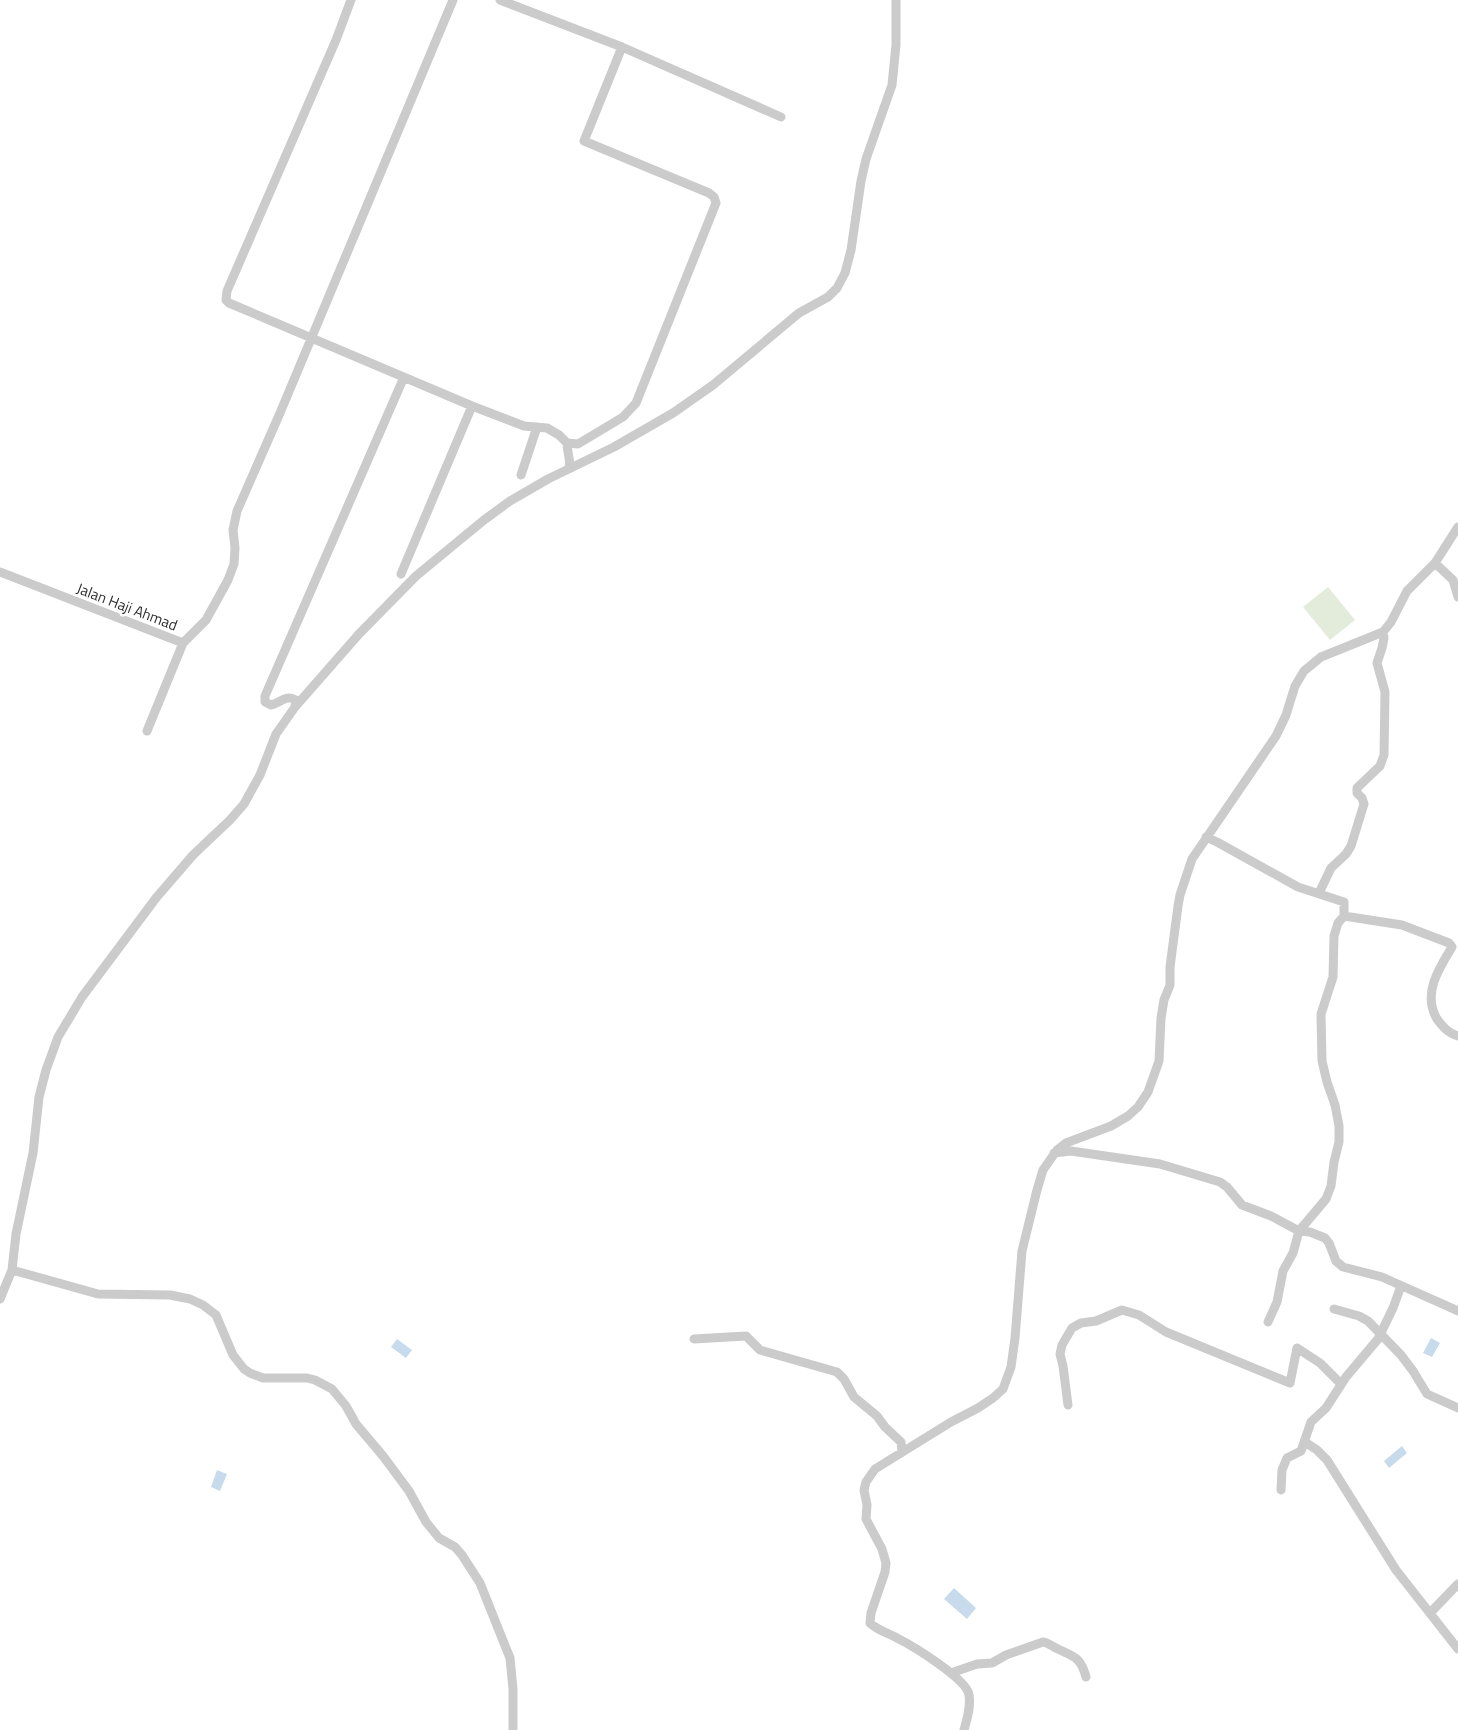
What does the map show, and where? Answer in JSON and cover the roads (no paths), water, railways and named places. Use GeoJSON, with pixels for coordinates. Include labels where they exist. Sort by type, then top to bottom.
{"type":"FeatureCollection","features":[{"type":"Feature","properties":{"kind":"street"},"geometry":{"type":"LineString","coordinates":[[351,0],[336,40],[226,296],[226,300],[229,303],[472,406],[524,426],[547,428],[567,443],[578,444],[623,417],[633,408],[716,203],[710,193],[584,141],[622,47]]}},
{"type":"Feature","properties":{"kind":"street"},"geometry":{"type":"LineString","coordinates":[[183,643],[206,620],[228,580],[234,564],[235,548],[232,530],[237,510],[280,414],[453,0]]}},
{"type":"Feature","properties":{"kind":"street"},"geometry":{"type":"LineString","coordinates":[[500,0],[622,47],[781,117]]}},
{"type":"Feature","properties":{"kind":"street"},"geometry":{"type":"LineString","coordinates":[[0,1299],[12,1270],[16,1234],[33,1153],[40,1097],[46,1070],[58,1037],[82,997],[182,866],[244,804],[260,775],[276,734],[295,707],[359,634],[422,571],[469,531],[510,501],[569,468],[614,447],[673,413],[713,385],[799,313],[828,297],[837,288],[845,273],[851,250],[863,168],[892,85],[896,45],[896,0]]}},
{"type":"Feature","properties":{"kind":"street"},"geometry":{"type":"LineString","coordinates":[[295,707],[296,700],[292,698],[285,698],[271,705],[265,702],[265,696],[404,378]]}},
{"type":"Feature","properties":{"kind":"street"},"geometry":{"type":"LineString","coordinates":[[401,574],[472,406]]}},
{"type":"Feature","properties":{"kind":"street"},"geometry":{"type":"LineString","coordinates":[[521,475],[537,427]]}},
{"type":"Feature","properties":{"kind":"street"},"geometry":{"type":"LineString","coordinates":[[567,443],[570,461],[569,468]]}},
{"type":"Feature","properties":{"kind":"street"},"geometry":{"type":"LineString","coordinates":[[964,1730],[969,1708],[969,1695],[966,1688],[951,1673],[899,1639],[872,1625],[869,1621],[882,1586],[886,1563],[882,1549],[866,1519],[867,1505],[864,1490],[866,1482],[875,1469],[951,1422],[978,1408],[1003,1389],[1011,1367],[1015,1338],[1022,1251],[1037,1190],[1044,1170],[1054,1153],[1070,1140],[1111,1126],[1128,1116],[1141,1103],[1152,1084],[1160,1061],[1162,1009],[1170,985],[1170,967],[1180,895],[1192,859],[1276,736],[1286,715],[1295,686],[1304,671],[1321,657],[1383,632],[1391,622],[1411,586],[1435,564],[1458,527]]}},
{"type":"Feature","properties":{"kind":"street"},"geometry":{"type":"LineString","coordinates":[[1435,564],[1453,580],[1458,597]]}},
{"type":"Feature","properties":{"kind":"street","name":"Jalan Haji Ahmad"},"geometry":{"type":"LineString","coordinates":[[0,572],[183,643],[147,732]]}},
{"type":"Feature","properties":{"kind":"street"},"geometry":{"type":"LineString","coordinates":[[1319,893],[1331,868],[1346,854],[1351,846],[1364,804],[1362,798],[1357,793],[1357,788],[1380,766],[1384,755],[1385,692],[1377,663],[1384,642],[1383,632]]}},
{"type":"Feature","properties":{"kind":"street"},"geometry":{"type":"LineString","coordinates":[[1206,837],[1298,887],[1344,902],[1344,916],[1338,923],[1334,936],[1333,977],[1321,1014],[1322,1061],[1337,1112],[1339,1142],[1328,1196],[1299,1231],[1292,1253],[1283,1271],[1277,1302],[1268,1322]]}},
{"type":"Feature","properties":{"kind":"street"},"geometry":{"type":"LineString","coordinates":[[1344,916],[1402,925],[1455,945],[1436,974],[1431,998],[1435,1014],[1442,1026],[1458,1036]]}},
{"type":"Feature","properties":{"kind":"street"},"geometry":{"type":"LineString","coordinates":[[1054,1153],[1071,1150],[1151,1163],[1220,1182],[1227,1187],[1242,1205],[1271,1216],[1299,1231],[1310,1232],[1325,1238],[1336,1260],[1344,1267],[1382,1277],[1456,1308]]}},
{"type":"Feature","properties":{"kind":"street"},"geometry":{"type":"LineString","coordinates":[[12,1270],[98,1294],[170,1296],[190,1299],[204,1305],[216,1314],[233,1355],[244,1369],[250,1373],[263,1378],[307,1378],[332,1389],[346,1406],[356,1424],[409,1491],[426,1522],[439,1538],[462,1555],[480,1583],[510,1658],[513,1689],[513,1730]]}},
{"type":"Feature","properties":{"kind":"street"},"geometry":{"type":"LineString","coordinates":[[1281,1490],[1282,1470],[1288,1458],[1301,1451],[1311,1422],[1326,1408],[1341,1384],[1374,1347],[1393,1308],[1401,1286]]}},
{"type":"Feature","properties":{"kind":"street"},"geometry":{"type":"LineString","coordinates":[[1334,1309],[1359,1316],[1368,1321],[1409,1365],[1427,1394],[1458,1408]]}},
{"type":"Feature","properties":{"kind":"street"},"geometry":{"type":"LineString","coordinates":[[1068,1405],[1060,1354],[1062,1345],[1072,1328],[1096,1321],[1122,1310],[1139,1315],[1166,1332],[1290,1383],[1297,1348],[1320,1363],[1341,1384]]}},
{"type":"Feature","properties":{"kind":"street"},"geometry":{"type":"LineString","coordinates":[[694,1339],[746,1336],[760,1350],[836,1372],[844,1379],[854,1397],[877,1416],[885,1427],[901,1442],[902,1452]]}},
{"type":"Feature","properties":{"kind":"street"},"geometry":{"type":"LineString","coordinates":[[1305,1442],[1327,1460],[1396,1570],[1458,1650]]}},
{"type":"Feature","properties":{"kind":"street"},"geometry":{"type":"LineString","coordinates":[[1430,1613],[1458,1584]]}},
{"type":"Feature","properties":{"kind":"street"},"geometry":{"type":"LineString","coordinates":[[951,1673],[977,1664],[992,1663],[1006,1655],[1044,1642],[1078,1659],[1084,1667],[1086,1677]]}},
{"type":"Feature","properties":{"kind":"water"},"geometry":{"type":"Polygon","coordinates":[[[1431,1338],[1440,1343],[1432,1357],[1423,1353],[1431,1338]]]}},
{"type":"Feature","properties":{"kind":"water"},"geometry":{"type":"Polygon","coordinates":[[[397,1339],[412,1350],[406,1358],[391,1347],[397,1339]]]}},
{"type":"Feature","properties":{"kind":"water"},"geometry":{"type":"Polygon","coordinates":[[[1402,1446],[1407,1453],[1389,1468],[1384,1461],[1402,1446]]]}},
{"type":"Feature","properties":{"kind":"water"},"geometry":{"type":"Polygon","coordinates":[[[217,1470],[227,1474],[220,1491],[211,1487],[217,1470]]]}},
{"type":"Feature","properties":{"kind":"water"},"geometry":{"type":"Polygon","coordinates":[[[954,1588],[976,1608],[967,1619],[944,1599],[954,1588]]]}}]}
